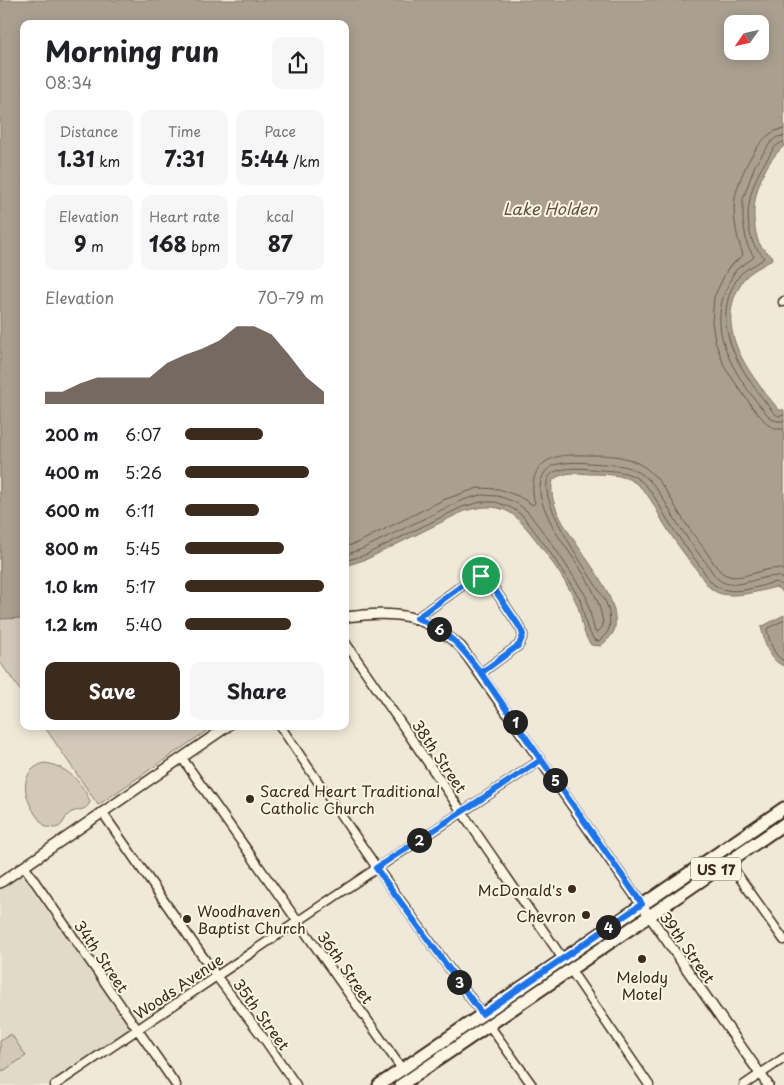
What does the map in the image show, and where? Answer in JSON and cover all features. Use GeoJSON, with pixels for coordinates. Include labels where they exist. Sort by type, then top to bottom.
{"type":"FeatureCollection","features":[{"type":"Feature","properties":{"kind":"main road","name":"US 17"},"geometry":{"type":"LineString","coordinates":[[384,1083],[784,808]]}},
{"type":"Feature","properties":{"kind":"main road","name":"US 17"},"geometry":{"type":"LineString","coordinates":[[408,1083],[489,1024],[784,824]]}},
{"type":"Feature","properties":{"kind":"street"},"geometry":{"type":"LineString","coordinates":[[417,618],[474,577],[481,576],[489,581],[521,629],[523,635],[519,645],[481,673]]}},
{"type":"Feature","properties":{"kind":"street","name":"39th Street"},"geometry":{"type":"LineString","coordinates":[[349,617],[398,614],[417,618],[434,626],[461,647],[768,1085]]}},
{"type":"Feature","properties":{"kind":"street","name":"38th Street"},"geometry":{"type":"LineString","coordinates":[[349,648],[563,959]]}},
{"type":"Feature","properties":{"kind":"street"},"geometry":{"type":"LineString","coordinates":[[0,883],[222,730]]}},
{"type":"Feature","properties":{"kind":"street"},"geometry":{"type":"LineString","coordinates":[[283,730],[376,868],[482,1014]]}},
{"type":"Feature","properties":{"kind":"street","name":"36th Street"},"geometry":{"type":"LineString","coordinates":[[182,758],[402,1069]]}},
{"type":"Feature","properties":{"kind":"street","name":"Woods Avenue"},"geometry":{"type":"LineString","coordinates":[[55,1085],[376,868],[541,760]]}},
{"type":"Feature","properties":{"kind":"street","name":"35th Street"},"geometry":{"type":"LineString","coordinates":[[102,812],[217,977],[265,1040],[296,1085]]}},
{"type":"Feature","properties":{"kind":"street"},"geometry":{"type":"LineString","coordinates":[[728,861],[784,940]]}},
{"type":"Feature","properties":{"kind":"street","name":"34th Street"},"geometry":{"type":"LineString","coordinates":[[24,866],[136,1030],[176,1085]]}},
{"type":"Feature","properties":{"kind":"street"},"geometry":{"type":"LineString","coordinates":[[570,969],[650,1085]]}},
{"type":"Feature","properties":{"kind":"street"},"geometry":{"type":"LineString","coordinates":[[489,1024],[532,1085]]}},
{"type":"Feature","properties":{"kind":"street"},"geometry":{"type":"LineString","coordinates":[[744,1085],[784,1058]]}},
{"type":"Feature","properties":{"kind":"shaded area"},"geometry":{"type":"Polygon","coordinates":[[[20,399],[20,690],[0,662],[0,413],[20,399]]]}},
{"type":"Feature","properties":{"kind":"shaded area"},"geometry":{"type":"Polygon","coordinates":[[[47,730],[208,730],[98,805],[47,730]]]}},
{"type":"Feature","properties":{"kind":"shaded area"},"geometry":{"type":"Polygon","coordinates":[[[44,763],[59,767],[78,781],[90,802],[85,808],[70,813],[57,828],[46,827],[34,812],[26,793],[28,775],[34,768],[44,763]]]}},
{"type":"Feature","properties":{"kind":"shaded area"},"geometry":{"type":"Polygon","coordinates":[[[15,876],[22,876],[26,881],[129,1025],[128,1031],[125,1034],[48,1085],[0,1085],[0,886],[15,876]]]}},
{"type":"Feature","properties":{"kind":"shaded area"},"geometry":{"type":"Polygon","coordinates":[[[11,1034],[26,1056],[3,1071],[0,1066],[0,1041],[11,1034]]]}},
{"type":"Feature","properties":{"kind":"water","name":"Lake Holden"},"geometry":{"type":"Polygon","coordinates":[[[0,0],[784,0],[784,146],[769,163],[759,183],[754,206],[755,228],[758,241],[763,249],[773,257],[742,281],[732,307],[731,324],[734,340],[749,370],[779,410],[784,410],[784,593],[776,587],[753,593],[726,595],[710,588],[679,546],[644,491],[629,479],[607,474],[571,473],[561,475],[553,480],[552,496],[558,514],[595,571],[614,609],[615,627],[613,633],[601,646],[591,645],[587,639],[572,593],[536,539],[526,527],[503,509],[487,507],[464,511],[367,559],[349,565],[349,20],[20,20],[20,618],[0,619],[0,0]]]}},
{"type":"Feature","properties":{"kind":"water"},"geometry":{"type":"Polygon","coordinates":[[[784,615],[784,666],[771,655],[761,627],[784,615]]]}},
{"type":"Feature","properties":{"kind":"place","name":"Sacred Heart Traditional Catholic Church"},"geometry":{"type":"Point","coordinates":[250,799]}},
{"type":"Feature","properties":{"kind":"place","name":"McDonald's"},"geometry":{"type":"Point","coordinates":[572,889]}},
{"type":"Feature","properties":{"kind":"place","name":"Chevron"},"geometry":{"type":"Point","coordinates":[586,915]}},
{"type":"Feature","properties":{"kind":"place","name":"Woodhaven Baptist Church"},"geometry":{"type":"Point","coordinates":[187,919]}},
{"type":"Feature","properties":{"kind":"place","name":"Melody Motel"},"geometry":{"type":"Point","coordinates":[642,959]}},
{"type":"Feature","properties":{"kind":"route"},"geometry":{"type":"LineString","coordinates":[[481,576],[474,577],[417,618],[434,626],[461,647],[481,673],[642,904],[482,1014],[376,868],[541,760],[481,673],[519,645],[522,642],[523,635],[521,629],[489,581],[481,576]]}}]}
